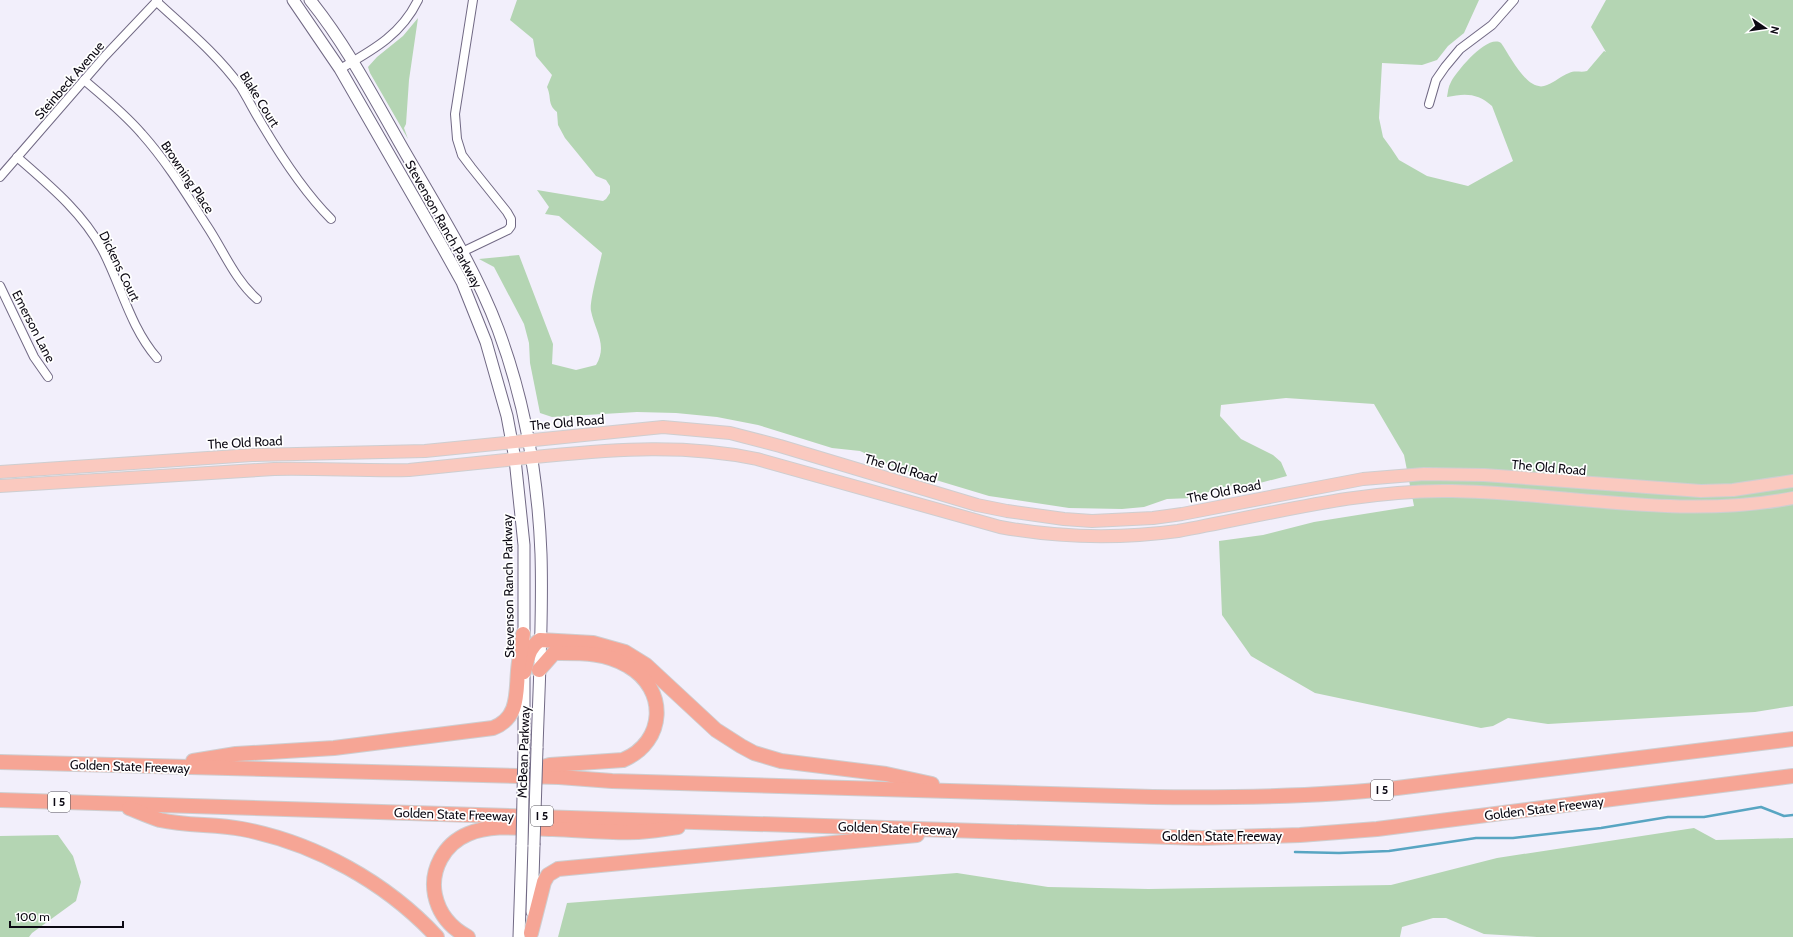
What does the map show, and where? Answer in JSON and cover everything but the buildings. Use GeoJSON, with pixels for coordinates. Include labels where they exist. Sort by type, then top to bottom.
{"type":"FeatureCollection","features":[{"type":"Feature","properties":{"kind":"highway"},"geometry":{"type":"LineString","coordinates":[[159,767],[236,754],[334,748],[499,726],[509,716],[516,703],[523,634]]}},
{"type":"Feature","properties":{"kind":"highway"},"geometry":{"type":"LineString","coordinates":[[524,672],[529,652],[533,645],[540,640],[593,643],[625,652],[646,665],[716,730],[741,746],[768,758],[796,764],[886,774],[968,792]]}},
{"type":"Feature","properties":{"kind":"highway"},"geometry":{"type":"LineString","coordinates":[[514,776],[550,765],[623,760],[632,756],[647,743],[655,726],[657,710],[653,692],[637,673],[616,660],[598,654],[554,653],[539,670]]}},
{"type":"Feature","properties":{"kind":"highway","name":"Golden State Freeway"},"geometry":{"type":"LineString","coordinates":[[0,762],[514,776],[612,781],[968,792],[1238,798],[1330,795],[1458,781],[1793,739]]}},
{"type":"Feature","properties":{"kind":"highway","name":"Golden State Freeway"},"geometry":{"type":"LineString","coordinates":[[0,800],[1202,838],[1300,835],[1377,829],[1793,776]]}},
{"type":"Feature","properties":{"kind":"highway"},"geometry":{"type":"LineString","coordinates":[[117,804],[160,820],[241,829],[297,844],[328,858],[387,892],[438,937]]}},
{"type":"Feature","properties":{"kind":"highway"},"geometry":{"type":"LineString","coordinates":[[468,937],[452,927],[444,917],[437,904],[434,890],[434,875],[439,862],[447,849],[457,840],[469,833],[510,828],[639,832],[724,822]]}},
{"type":"Feature","properties":{"kind":"highway"},"geometry":{"type":"LineString","coordinates":[[527,936],[544,882],[548,875],[558,869],[709,854],[846,843],[967,830]]}},
{"type":"Feature","properties":{"kind":"main road","name":"Stevenson Ranch Parkway"},"geometry":{"type":"LineString","coordinates":[[293,0],[340,69],[462,282],[486,342],[512,442],[524,545],[524,747]]}},
{"type":"Feature","properties":{"kind":"main road","name":"Stevenson Ranch Parkway"},"geometry":{"type":"LineString","coordinates":[[310,0],[352,62],[462,252],[486,302],[505,350],[515,381],[528,440],[538,511],[541,557],[540,640]]}},
{"type":"Feature","properties":{"kind":"main road","name":"The Old Road"},"geometry":{"type":"LineString","coordinates":[[0,472],[258,455],[425,452],[528,440],[663,428],[730,433],[780,446],[977,505],[1036,516],[1092,521],[1133,520],[1182,514],[1363,480],[1424,474],[1468,474],[1701,491],[1733,490],[1793,481]]}},
{"type":"Feature","properties":{"kind":"main road"},"geometry":{"type":"LineString","coordinates":[[0,486],[274,469],[317,468],[409,470],[631,448],[682,449],[732,454],[784,466],[1000,527],[1028,532],[1092,538],[1147,535],[1178,531],[1357,497],[1400,492],[1452,490],[1670,507],[1705,508],[1765,503],[1793,498]]}},
{"type":"Feature","properties":{"kind":"main road","name":"McBean Parkway"},"geometry":{"type":"LineString","coordinates":[[527,936],[534,845],[540,640]]}},
{"type":"Feature","properties":{"kind":"main road","name":"McBean Parkway"},"geometry":{"type":"LineString","coordinates":[[524,747],[522,845],[527,936]]}},
{"type":"Feature","properties":{"kind":"street"},"geometry":{"type":"LineString","coordinates":[[340,69],[378,47],[398,30],[413,11],[418,0]]}},
{"type":"Feature","properties":{"kind":"street"},"geometry":{"type":"LineString","coordinates":[[462,252],[508,230],[511,226],[511,219],[507,212],[462,155],[457,140],[455,114],[473,0]]}},
{"type":"Feature","properties":{"kind":"street"},"geometry":{"type":"LineString","coordinates":[[1429,104],[1436,80],[1445,66],[1460,49],[1492,25],[1514,0]]}},
{"type":"Feature","properties":{"kind":"street","name":"Steinbeck Avenue"},"geometry":{"type":"LineString","coordinates":[[0,177],[84,80],[157,1]]}},
{"type":"Feature","properties":{"kind":"street","name":"Blake Court"},"geometry":{"type":"LineString","coordinates":[[157,1],[228,71],[283,157],[314,200],[331,219]]}},
{"type":"Feature","properties":{"kind":"street","name":"Browning Place"},"geometry":{"type":"LineString","coordinates":[[84,80],[127,118],[156,150],[219,245],[239,279],[249,292],[257,299]]}},
{"type":"Feature","properties":{"kind":"street","name":"Dickens Court"},"geometry":{"type":"LineString","coordinates":[[17,157],[68,204],[91,232],[110,265],[142,338],[157,358]]}},
{"type":"Feature","properties":{"kind":"street","name":"Emerson Lane"},"geometry":{"type":"LineString","coordinates":[[0,286],[34,357],[48,377]]}},
{"type":"Feature","properties":{"kind":"green space"},"geometry":{"type":"Polygon","coordinates":[[[517,0],[1479,0],[1464,33],[1448,46],[1437,60],[1422,65],[1382,63],[1379,118],[1383,137],[1399,160],[1427,176],[1468,186],[1513,161],[1492,106],[1482,99],[1471,95],[1447,97],[1450,84],[1454,77],[1466,62],[1481,48],[1495,42],[1501,43],[1515,65],[1527,79],[1533,84],[1540,86],[1547,85],[1571,72],[1587,71],[1604,51],[1606,52],[1591,27],[1606,0],[1793,0],[1793,706],[1755,712],[1548,724],[1508,718],[1493,726],[1481,728],[1315,693],[1251,656],[1222,615],[1219,541],[1263,535],[1314,522],[1414,506],[1404,455],[1374,404],[1286,398],[1221,405],[1220,416],[1241,439],[1273,455],[1281,462],[1287,476],[1256,484],[1223,487],[1192,498],[1167,499],[1144,507],[1122,509],[1069,508],[989,496],[896,468],[860,451],[832,448],[758,425],[717,417],[676,413],[637,412],[552,417],[540,413],[530,363],[529,343],[524,324],[494,267],[479,259],[519,255],[553,344],[552,364],[576,370],[596,365],[601,351],[601,344],[591,311],[591,306],[602,253],[559,216],[545,214],[549,207],[537,190],[603,201],[610,193],[610,186],[606,180],[596,176],[565,138],[558,125],[557,112],[552,106],[547,87],[552,75],[536,56],[533,39],[510,20],[517,0]]]}},
{"type":"Feature","properties":{"kind":"green space"},"geometry":{"type":"Polygon","coordinates":[[[418,18],[409,80],[406,124],[404,128],[408,139],[368,67],[377,57],[403,36],[418,18]]]}},
{"type":"Feature","properties":{"kind":"green space"},"geometry":{"type":"Polygon","coordinates":[[[1694,828],[1716,840],[1793,838],[1793,937],[1537,937],[1484,934],[1446,918],[1433,918],[1402,927],[1400,937],[558,937],[567,903],[957,873],[1048,887],[1149,889],[1391,885],[1497,858],[1694,828]]]}},
{"type":"Feature","properties":{"kind":"green space"},"geometry":{"type":"Polygon","coordinates":[[[58,835],[73,856],[81,882],[76,901],[32,933],[29,937],[0,937],[0,836],[58,835]]]}},
{"type":"Feature","properties":{"kind":"waterway"},"geometry":{"type":"LineString","coordinates":[[1295,852],[1339,853],[1389,851],[1476,838],[1513,838],[1601,828],[1668,817],[1704,817],[1761,807],[1784,816],[1793,815]]}}]}
